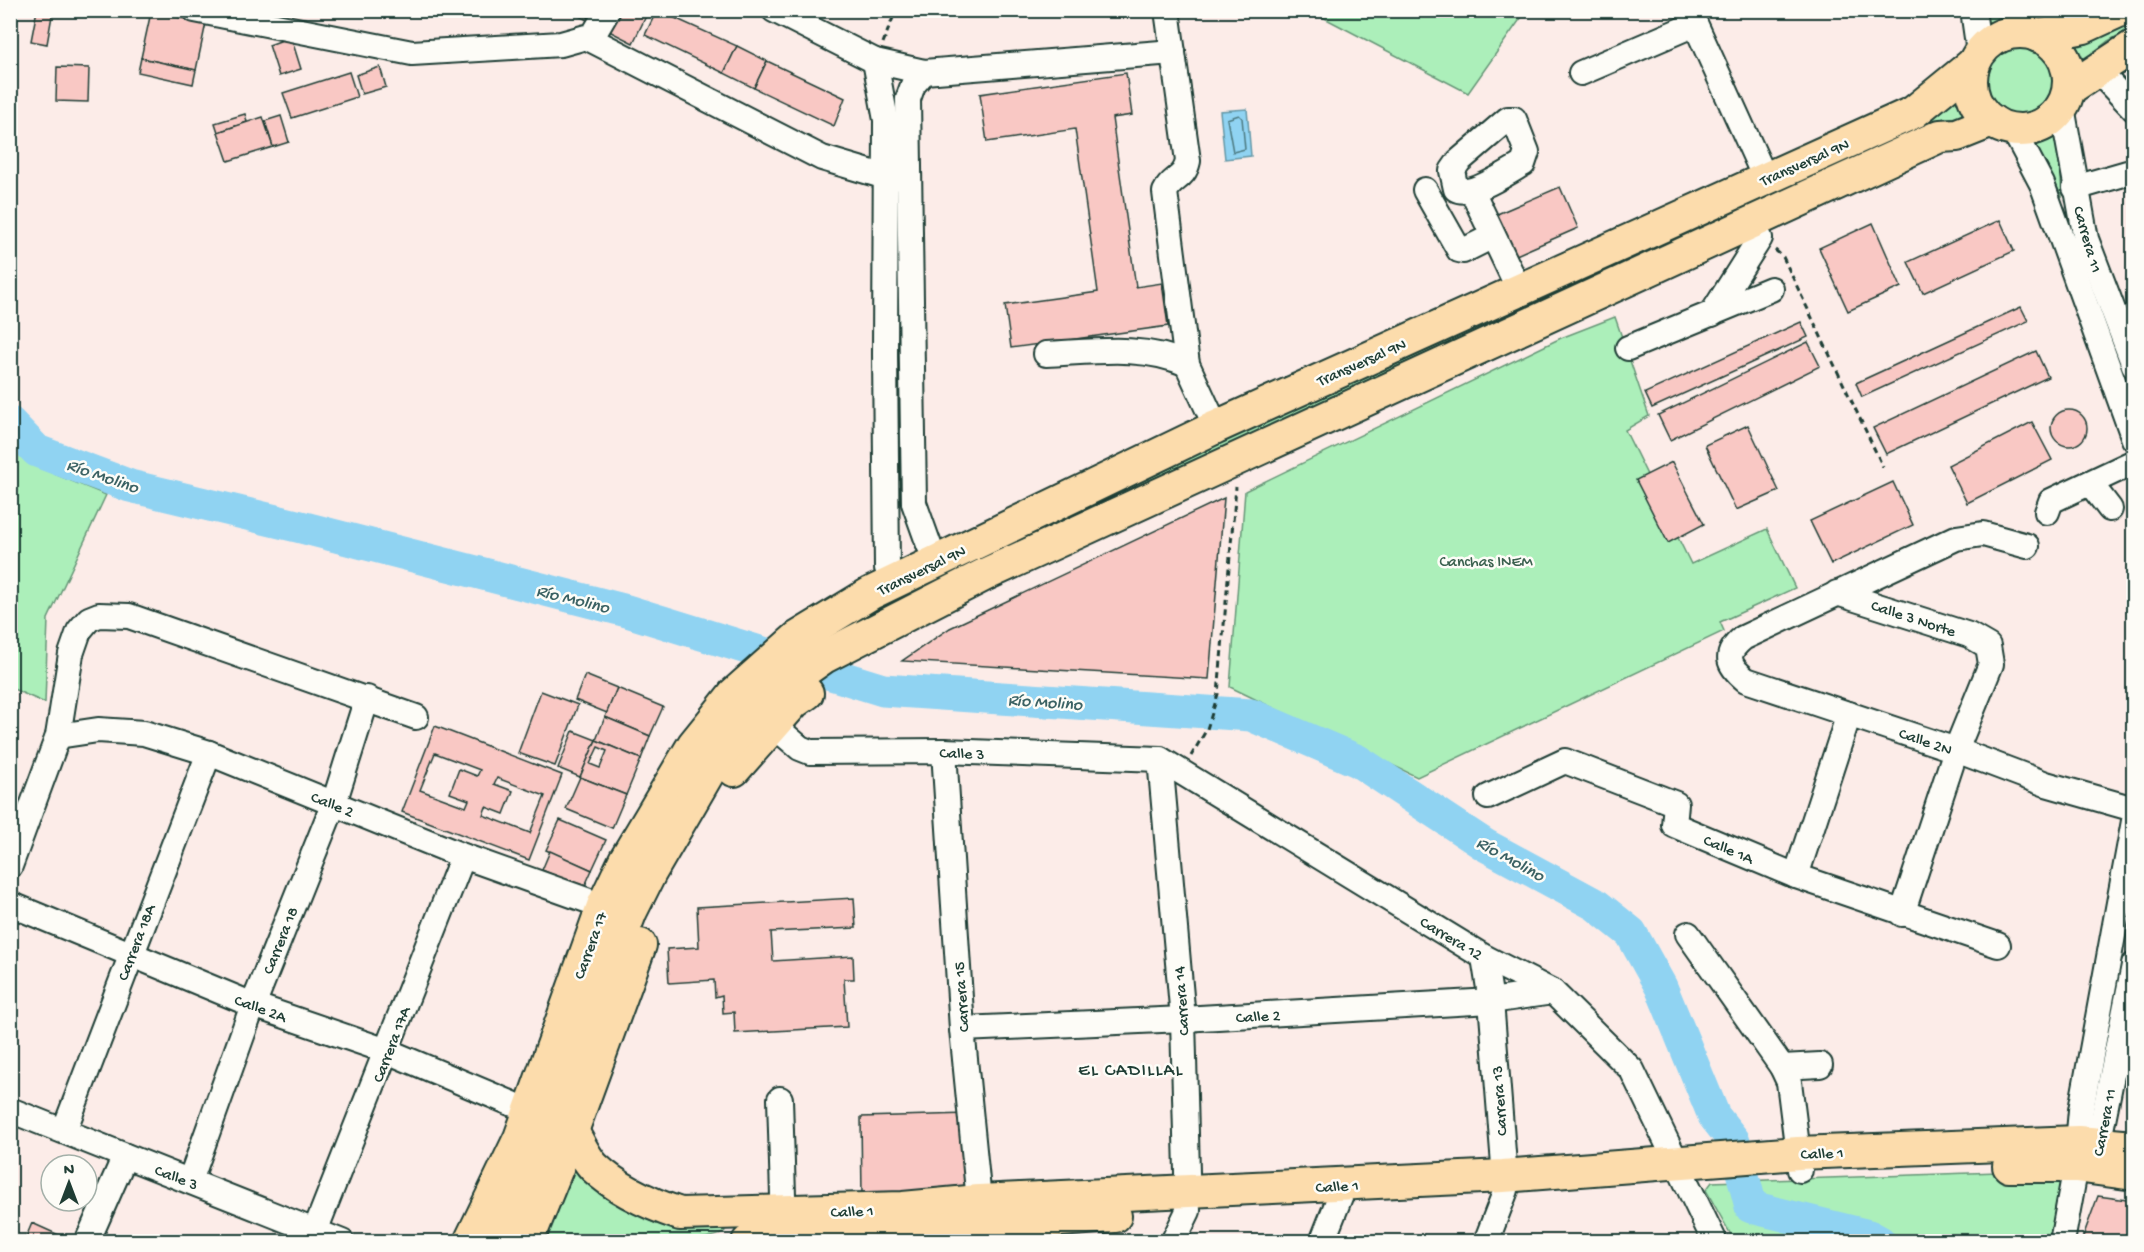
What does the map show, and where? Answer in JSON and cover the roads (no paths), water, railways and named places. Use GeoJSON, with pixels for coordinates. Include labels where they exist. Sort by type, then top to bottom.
{"type":"FeatureCollection","features":[{"type":"Feature","properties":{"kind":"main road"},"geometry":{"type":"LineString","coordinates":[[2118,59],[2066,98],[2046,124],[2036,129],[2003,125],[1978,106],[1973,96],[1968,65],[1986,44],[2004,34],[2029,27],[2084,27],[2121,10]]}},
{"type":"Feature","properties":{"kind":"main road"},"geometry":{"type":"LineString","coordinates":[[2029,27],[2059,52],[2065,63],[2066,98]]}},
{"type":"Feature","properties":{"kind":"main road","name":"Transversal 9N"},"geometry":{"type":"LineString","coordinates":[[777,688],[797,638],[871,594],[1212,420],[1761,171],[1914,112],[1968,65]]}},
{"type":"Feature","properties":{"kind":"main road","name":"Transversal 9N"},"geometry":{"type":"LineString","coordinates":[[834,662],[984,574],[1940,136],[1957,135],[2003,125]]}},
{"type":"Feature","properties":{"kind":"main road","name":"Transversal 9N"},"geometry":{"type":"LineString","coordinates":[[777,688],[1104,533],[1948,152],[1957,135]]}},
{"type":"Feature","properties":{"kind":"main road"},"geometry":{"type":"LineString","coordinates":[[797,638],[819,605],[929,545],[1212,420],[1512,275],[1761,171]]}},
{"type":"Feature","properties":{"kind":"main road"},"geometry":{"type":"LineString","coordinates":[[1070,536],[1104,533]]}},
{"type":"Feature","properties":{"kind":"main road"},"geometry":{"type":"LineString","coordinates":[[527,1242],[572,1131],[652,912],[736,766],[774,726],[777,688]]}},
{"type":"Feature","properties":{"kind":"main road","name":"Carrera 17"},"geometry":{"type":"LineString","coordinates":[[470,1242],[520,1138],[603,906],[625,860],[694,744],[734,694],[777,688]]}},
{"type":"Feature","properties":{"kind":"main road","name":"Carrera 17"},"geometry":{"type":"LineString","coordinates":[[497,1242],[539,1147],[631,911],[650,873],[714,763],[777,688]]}},
{"type":"Feature","properties":{"kind":"main road"},"geometry":{"type":"LineString","coordinates":[[453,1242],[513,1104],[591,913],[603,906]]}},
{"type":"Feature","properties":{"kind":"main road","name":"Calle 1"},"geometry":{"type":"LineString","coordinates":[[572,1131],[593,1166],[623,1189],[653,1205],[680,1214],[784,1231],[981,1223],[1188,1201],[1504,1183],[1692,1167],[1788,1162],[2087,1155],[2133,1147]]}},
{"type":"Feature","properties":{"kind":"main road","name":"Calle 1"},"geometry":{"type":"LineString","coordinates":[[2087,1155],[2133,1174]]}},
{"type":"Feature","properties":{"kind":"main road","name":"Calle 1"},"geometry":{"type":"LineString","coordinates":[[748,1242],[784,1231]]}},
{"type":"Feature","properties":{"kind":"street"},"geometry":{"type":"LineString","coordinates":[[195,10],[412,53],[561,44],[581,38],[591,39],[822,158],[897,177]]}},
{"type":"Feature","properties":{"kind":"street"},"geometry":{"type":"LineString","coordinates":[[591,39],[608,10]]}},
{"type":"Feature","properties":{"kind":"street"},"geometry":{"type":"LineString","coordinates":[[774,10],[875,61],[924,72],[1173,52]]}},
{"type":"Feature","properties":{"kind":"street"},"geometry":{"type":"LineString","coordinates":[[1167,10],[1188,161],[1182,176],[1168,186],[1165,192],[1187,364],[1212,420]]}},
{"type":"Feature","properties":{"kind":"street"},"geometry":{"type":"LineString","coordinates":[[1968,65],[1973,10]]}},
{"type":"Feature","properties":{"kind":"street"},"geometry":{"type":"LineString","coordinates":[[1581,73],[1692,17],[1761,171]]}},
{"type":"Feature","properties":{"kind":"street"},"geometry":{"type":"LineString","coordinates":[[2118,59],[2133,109]]}},
{"type":"Feature","properties":{"kind":"street"},"geometry":{"type":"LineString","coordinates":[[875,61],[897,177],[914,503],[929,545]]}},
{"type":"Feature","properties":{"kind":"street"},"geometry":{"type":"LineString","coordinates":[[887,568],[897,177],[908,99],[913,85],[924,72]]}},
{"type":"Feature","properties":{"kind":"street","name":"Carrera 11"},"geometry":{"type":"LineString","coordinates":[[2066,98],[2075,188],[2086,239],[2133,365]]}},
{"type":"Feature","properties":{"kind":"street"},"geometry":{"type":"LineString","coordinates":[[2003,125],[2042,184],[2133,439]]}},
{"type":"Feature","properties":{"kind":"street"},"geometry":{"type":"LineString","coordinates":[[2075,188],[2133,171]]}},
{"type":"Feature","properties":{"kind":"street"},"geometry":{"type":"LineString","coordinates":[[1425,190],[1458,250],[1463,250],[1493,236]]}},
{"type":"Feature","properties":{"kind":"street"},"geometry":{"type":"LineString","coordinates":[[1472,191],[1512,275]]}},
{"type":"Feature","properties":{"kind":"street"},"geometry":{"type":"LineString","coordinates":[[1712,314],[1760,238]]}},
{"type":"Feature","properties":{"kind":"street"},"geometry":{"type":"LineString","coordinates":[[1628,348],[1771,289]]}},
{"type":"Feature","properties":{"kind":"street"},"geometry":{"type":"LineString","coordinates":[[1046,354],[1143,351],[1166,354],[1187,364]]}},
{"type":"Feature","properties":{"kind":"street"},"geometry":{"type":"LineString","coordinates":[[2046,512],[2051,501],[2133,462]]}},
{"type":"Feature","properties":{"kind":"street"},"geometry":{"type":"LineString","coordinates":[[2090,483],[2110,509]]}},
{"type":"Feature","properties":{"kind":"street"},"geometry":{"type":"LineString","coordinates":[[1837,593],[1956,538],[1971,534],[1983,534],[2027,546]]}},
{"type":"Feature","properties":{"kind":"street","name":"Calle 3 Norte"},"geometry":{"type":"LineString","coordinates":[[1837,593],[1969,635],[1988,646],[1991,664],[1956,750]]}},
{"type":"Feature","properties":{"kind":"street","name":"Calle 2N"},"geometry":{"type":"LineString","coordinates":[[1837,593],[1743,638],[1732,647],[1729,658],[1734,670],[1746,680],[1956,750],[2046,784],[2133,809]]}},
{"type":"Feature","properties":{"kind":"street"},"geometry":{"type":"LineString","coordinates":[[10,866],[58,736],[71,654],[79,632],[89,619],[99,615],[129,616],[416,717]]}},
{"type":"Feature","properties":{"kind":"street","name":"Carrera 18"},"geometry":{"type":"LineString","coordinates":[[190,1180],[253,1005],[334,803],[367,698]]}},
{"type":"Feature","properties":{"kind":"street"},"geometry":{"type":"LineString","coordinates":[[1796,876],[1849,714]]}},
{"type":"Feature","properties":{"kind":"street","name":"Calle 3"},"geometry":{"type":"LineString","coordinates":[[774,726],[800,748],[810,752],[944,751],[1160,759]]}},
{"type":"Feature","properties":{"kind":"street","name":"Calle 2"},"geometry":{"type":"LineString","coordinates":[[58,736],[99,730],[144,733],[209,753],[463,856],[603,906]]}},
{"type":"Feature","properties":{"kind":"street"},"geometry":{"type":"LineString","coordinates":[[1902,914],[1956,750]]}},
{"type":"Feature","properties":{"kind":"street","name":"Carrera 15"},"geometry":{"type":"LineString","coordinates":[[944,751],[962,1029],[981,1223]]}},
{"type":"Feature","properties":{"kind":"street","name":"Carrera 18A"},"geometry":{"type":"LineString","coordinates":[[64,1131],[209,753]]}},
{"type":"Feature","properties":{"kind":"street","name":"Carrera 12"},"geometry":{"type":"LineString","coordinates":[[1160,759],[1484,957],[1553,992],[1632,1070],[1692,1167]]}},
{"type":"Feature","properties":{"kind":"street","name":"Carrera 14"},"geometry":{"type":"LineString","coordinates":[[1160,759],[1183,1019],[1188,1201],[1173,1242]]}},
{"type":"Feature","properties":{"kind":"street","name":"Calle 1A"},"geometry":{"type":"LineString","coordinates":[[1488,797],[1565,761],[1676,804],[1674,825],[1796,876],[1998,945]]}},
{"type":"Feature","properties":{"kind":"street"},"geometry":{"type":"LineString","coordinates":[[2087,1155],[2081,1110],[2133,821]]}},
{"type":"Feature","properties":{"kind":"street","name":"Carrera 17A"},"geometry":{"type":"LineString","coordinates":[[315,1231],[463,856]]}},
{"type":"Feature","properties":{"kind":"street","name":"Calle 2A"},"geometry":{"type":"LineString","coordinates":[[10,904],[253,1005],[387,1051],[513,1104]]}},
{"type":"Feature","properties":{"kind":"street"},"geometry":{"type":"LineString","coordinates":[[1688,934],[1782,1067],[1789,1082],[1788,1162]]}},
{"type":"Feature","properties":{"kind":"street","name":"Carrera 13"},"geometry":{"type":"LineString","coordinates":[[1484,957],[1491,1001],[1504,1183],[1486,1242]]}},
{"type":"Feature","properties":{"kind":"street","name":"Carrera 11"},"geometry":{"type":"LineString","coordinates":[[2062,1240],[2087,1155],[2133,965]]}},
{"type":"Feature","properties":{"kind":"street","name":"Calle 2"},"geometry":{"type":"LineString","coordinates":[[962,1029],[1491,1001],[1553,992]]}},
{"type":"Feature","properties":{"kind":"street"},"geometry":{"type":"LineString","coordinates":[[1782,1067],[1820,1065]]}},
{"type":"Feature","properties":{"kind":"street"},"geometry":{"type":"LineString","coordinates":[[780,1099],[784,1231]]}},
{"type":"Feature","properties":{"kind":"street","name":"Calle 3"},"geometry":{"type":"LineString","coordinates":[[10,1110],[342,1242]]}},
{"type":"Feature","properties":{"kind":"street"},"geometry":{"type":"LineString","coordinates":[[87,1242],[125,1156]]}},
{"type":"Feature","properties":{"kind":"street"},"geometry":{"type":"LineString","coordinates":[[1692,1167],[1715,1242]]}},
{"type":"Feature","properties":{"kind":"street"},"geometry":{"type":"LineString","coordinates":[[1322,1242],[1341,1192]]}},
{"type":"Feature","properties":{"kind":"water"},"geometry":{"type":"Polygon","coordinates":[[[1247,109],[1251,156],[1225,159],[1220,111],[1247,109]]]}},
{"type":"Feature","properties":{"kind":"waterway","name":"Río Molino"},"geometry":{"type":"LineString","coordinates":[[10,423],[37,451],[130,486],[301,527],[627,611],[883,690],[1251,715],[1358,761],[1485,845],[1596,905],[1631,933],[1661,987],[1714,1116],[1734,1141],[1751,1207],[1869,1236],[1880,1242]]}},
{"type":"Feature","properties":{"kind":"district","name":"EL CADILLAL"},"geometry":{"type":"Point","coordinates":[1131,1069]}},
{"type":"Feature","properties":{"kind":"park label","name":"Canchas INEM"},"geometry":{"type":"Point","coordinates":[1486,560]}}]}
